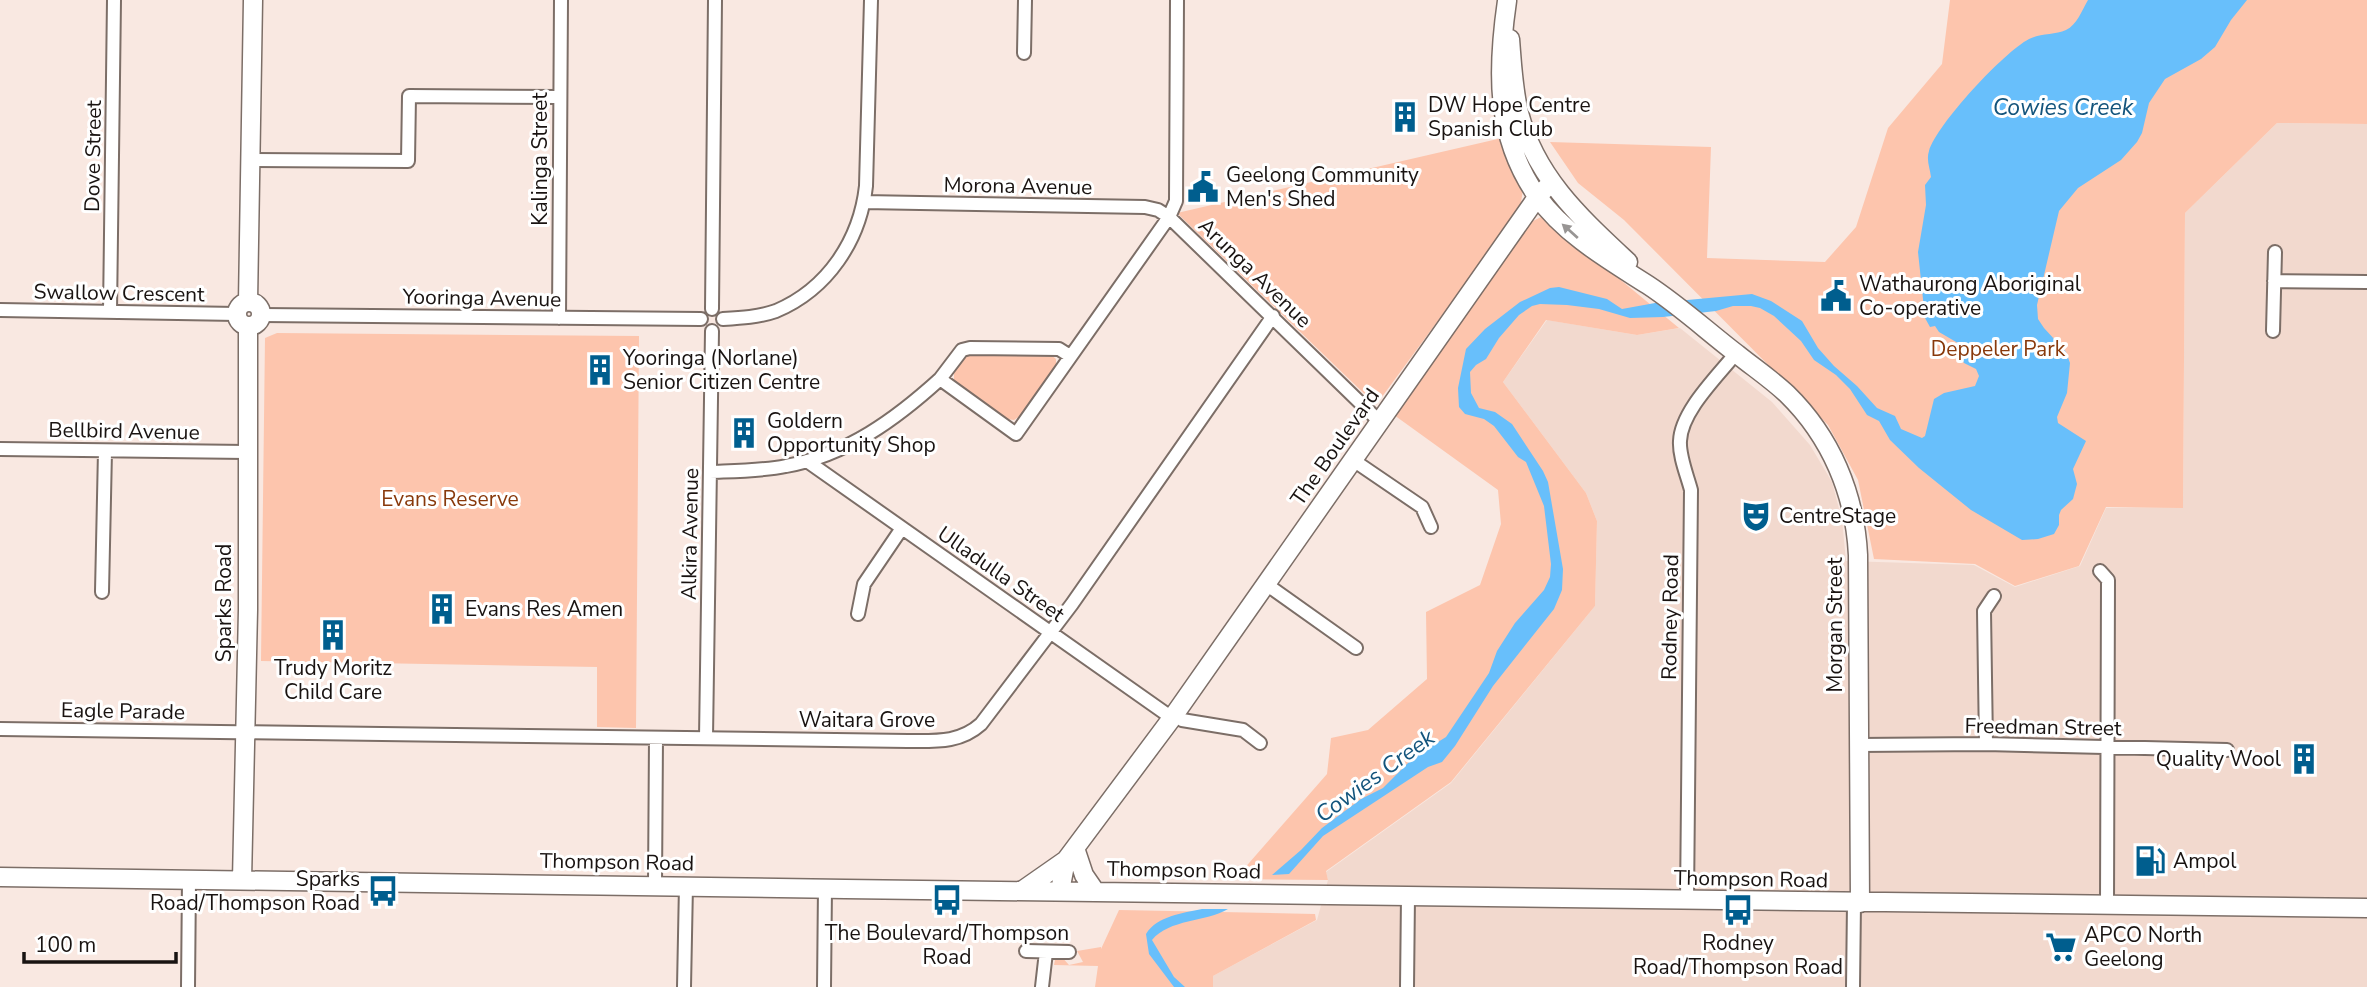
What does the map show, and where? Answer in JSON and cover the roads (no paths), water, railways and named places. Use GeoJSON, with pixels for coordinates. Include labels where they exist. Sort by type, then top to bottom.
{"type":"FeatureCollection","features":[{"type":"Feature","properties":{"kind":"main road","name":"Sparks Road"},"geometry":{"type":"LineString","coordinates":[[242,880],[253,0]]}},
{"type":"Feature","properties":{"kind":"main road"},"geometry":{"type":"LineString","coordinates":[[1507,1],[1519,111],[1530,146],[1551,183]]}},
{"type":"Feature","properties":{"kind":"main road"},"geometry":{"type":"LineString","coordinates":[[1507,1],[1500,61],[1504,114],[1519,162],[1538,196]]}},
{"type":"Feature","properties":{"kind":"main road","name":"The Boulevard"},"geometry":{"type":"LineString","coordinates":[[1060,891],[1071,854],[1173,716],[1538,196],[1551,183]]}},
{"type":"Feature","properties":{"kind":"main road","name":"Morgan Street"},"geometry":{"type":"LineString","coordinates":[[1551,183],[1576,213],[1667,298]]}},
{"type":"Feature","properties":{"kind":"main road","name":"Morgan Street"},"geometry":{"type":"LineString","coordinates":[[1538,196],[1563,225],[1584,242],[1696,319],[1781,389],[1808,417],[1830,450],[1849,496],[1858,555],[1857,903]]}},
{"type":"Feature","properties":{"kind":"main road"},"geometry":{"type":"LineString","coordinates":[[1023,890],[1071,854],[1096,891]]}},
{"type":"Feature","properties":{"kind":"main road","name":"Thompson Road"},"geometry":{"type":"LineString","coordinates":[[0,877],[2367,908]]}},
{"type":"Feature","properties":{"kind":"street","name":"Dove Street"},"geometry":{"type":"LineString","coordinates":[[110,312],[114,0]]}},
{"type":"Feature","properties":{"kind":"street","name":"Kalinga Street"},"geometry":{"type":"LineString","coordinates":[[559,318],[561,0]]}},
{"type":"Feature","properties":{"kind":"street"},"geometry":{"type":"LineString","coordinates":[[712,309],[715,0]]}},
{"type":"Feature","properties":{"kind":"street"},"geometry":{"type":"LineString","coordinates":[[723,319],[747,318],[776,310],[821,280],[838,262],[852,240],[864,202],[871,0]]}},
{"type":"Feature","properties":{"kind":"street"},"geometry":{"type":"LineString","coordinates":[[1024,53],[1025,0]]}},
{"type":"Feature","properties":{"kind":"street","name":"Arunga Avenue"},"geometry":{"type":"LineString","coordinates":[[1177,0],[1176,201],[1169,217],[1380,422]]}},
{"type":"Feature","properties":{"kind":"street"},"geometry":{"type":"LineString","coordinates":[[251,160],[408,161],[409,96],[559,97]]}},
{"type":"Feature","properties":{"kind":"street","name":"Morona Avenue"},"geometry":{"type":"LineString","coordinates":[[864,202],[1145,207],[1158,210],[1169,217]]}},
{"type":"Feature","properties":{"kind":"street"},"geometry":{"type":"LineString","coordinates":[[940,379],[1016,436],[1169,217]]}},
{"type":"Feature","properties":{"kind":"street"},"geometry":{"type":"LineString","coordinates":[[2273,331],[2275,252]]}},
{"type":"Feature","properties":{"kind":"street"},"geometry":{"type":"LineString","coordinates":[[2274,281],[2367,282]]}},
{"type":"Feature","properties":{"kind":"street"},"geometry":{"type":"LineString","coordinates":[[712,309],[719,311],[723,319],[719,328],[712,331],[703,326],[701,319],[704,313],[712,309]]}},
{"type":"Feature","properties":{"kind":"street","name":"Swallow Crescent"},"geometry":{"type":"LineString","coordinates":[[0,310],[249,314]]}},
{"type":"Feature","properties":{"kind":"street","name":"Yooringa Avenue"},"geometry":{"type":"LineString","coordinates":[[249,314],[701,319]]}},
{"type":"Feature","properties":{"kind":"street","name":"Waitara Grove"},"geometry":{"type":"LineString","coordinates":[[245,732],[939,741],[969,735],[981,724],[1050,633],[1273,316]]}},
{"type":"Feature","properties":{"kind":"street","name":"Alkira Avenue"},"geometry":{"type":"LineString","coordinates":[[706,738],[712,331]]}},
{"type":"Feature","properties":{"kind":"street"},"geometry":{"type":"LineString","coordinates":[[710,471],[774,468],[830,455],[873,432],[910,406],[940,379],[962,350],[1059,349],[1070,356]]}},
{"type":"Feature","properties":{"kind":"street","name":"Rodney Road"},"geometry":{"type":"LineString","coordinates":[[1687,901],[1691,489],[1679,444],[1681,426],[1736,353]]}},
{"type":"Feature","properties":{"kind":"street","name":"Bellbird Avenue"},"geometry":{"type":"LineString","coordinates":[[0,449],[247,452]]}},
{"type":"Feature","properties":{"kind":"street"},"geometry":{"type":"LineString","coordinates":[[102,592],[105,451]]}},
{"type":"Feature","properties":{"kind":"street"},"geometry":{"type":"LineString","coordinates":[[1353,460],[1422,507],[1431,527]]}},
{"type":"Feature","properties":{"kind":"street","name":"Ulladulla Street"},"geometry":{"type":"LineString","coordinates":[[807,461],[1050,633],[1173,716],[1182,720],[1243,730],[1260,743]]}},
{"type":"Feature","properties":{"kind":"street"},"geometry":{"type":"LineString","coordinates":[[858,614],[864,584],[902,528]]}},
{"type":"Feature","properties":{"kind":"street"},"geometry":{"type":"LineString","coordinates":[[2100,571],[2108,580],[2107,906]]}},
{"type":"Feature","properties":{"kind":"street"},"geometry":{"type":"LineString","coordinates":[[1266,584],[1356,648]]}},
{"type":"Feature","properties":{"kind":"street"},"geometry":{"type":"LineString","coordinates":[[1986,744],[1984,611],[1994,596]]}},
{"type":"Feature","properties":{"kind":"street","name":"Eagle Parade"},"geometry":{"type":"LineString","coordinates":[[0,729],[245,732]]}},
{"type":"Feature","properties":{"kind":"street"},"geometry":{"type":"LineString","coordinates":[[654,885],[656,738]]}},
{"type":"Feature","properties":{"kind":"street","name":"Freedman Street"},"geometry":{"type":"LineString","coordinates":[[1858,745],[1986,744],[2227,750]]}},
{"type":"Feature","properties":{"kind":"street"},"geometry":{"type":"LineString","coordinates":[[188,987],[189,880]]}},
{"type":"Feature","properties":{"kind":"street"},"geometry":{"type":"LineString","coordinates":[[684,987],[686,885]]}},
{"type":"Feature","properties":{"kind":"street"},"geometry":{"type":"LineString","coordinates":[[824,987],[825,887]]}},
{"type":"Feature","properties":{"kind":"street"},"geometry":{"type":"LineString","coordinates":[[1407,987],[1408,896]]}},
{"type":"Feature","properties":{"kind":"street","name":"Morgan Street"},"geometry":{"type":"LineString","coordinates":[[1853,987],[1857,903]]}},
{"type":"Feature","properties":{"kind":"street"},"geometry":{"type":"LineString","coordinates":[[1026,951],[1069,952]]}},
{"type":"Feature","properties":{"kind":"street"},"geometry":{"type":"LineString","coordinates":[[1042,987],[1046,952]]}},
{"type":"Feature","properties":{"kind":"water","name":"Cowies Creek"},"geometry":{"type":"Polygon","coordinates":[[[2088,0],[2247,0],[2215,47],[2201,59],[2165,79],[2149,103],[2142,133],[2121,160],[2078,188],[2059,211],[2037,305],[2038,319],[2066,352],[2070,363],[2067,393],[2057,417],[2058,423],[2086,441],[2073,469],[2077,484],[2073,499],[2061,510],[2059,525],[2054,534],[2022,540],[1971,510],[1919,468],[1890,440],[1879,421],[1867,415],[1850,389],[1836,375],[1814,360],[1801,341],[1774,316],[1760,308],[1733,306],[1716,311],[1630,318],[1599,309],[1567,305],[1532,306],[1519,315],[1499,338],[1486,359],[1470,372],[1471,393],[1479,408],[1495,412],[1512,424],[1548,482],[1563,569],[1562,590],[1554,609],[1493,686],[1442,762],[1428,767],[1323,836],[1289,874],[1272,875],[1322,828],[1361,799],[1383,788],[1414,757],[1446,737],[1489,673],[1497,651],[1515,623],[1544,590],[1550,577],[1544,506],[1526,462],[1518,457],[1494,426],[1484,419],[1465,414],[1459,407],[1458,388],[1466,349],[1485,329],[1520,302],[1550,288],[1559,287],[1607,299],[1622,309],[1655,303],[1752,294],[1771,301],[1802,321],[1818,348],[1877,408],[1895,416],[1901,429],[1922,438],[1925,436],[1934,399],[1944,393],[1975,386],[1979,376],[1976,369],[1964,363],[1961,358],[1963,346],[1939,332],[1935,326],[1930,327],[1925,318],[1918,252],[1926,205],[1925,185],[1931,177],[1929,151],[1944,124],[2004,58],[2029,39],[2070,28],[2088,0]]]}},
{"type":"Feature","properties":{"kind":"water"},"geometry":{"type":"Polygon","coordinates":[[[1202,909],[1228,909],[1168,928],[1152,940],[1174,977],[1185,987],[1174,987],[1149,954],[1146,934],[1164,919],[1202,909]]]}},
{"type":"Feature","properties":{"kind":"place","name":"DW Hope Centre Spanish Club"},"geometry":{"type":"Point","coordinates":[1405,117]}},
{"type":"Feature","properties":{"kind":"place","name":"Geelong Community Men's Shed"},"geometry":{"type":"Point","coordinates":[1203,187]}},
{"type":"Feature","properties":{"kind":"place","name":"Wathaurong Aboriginal Co-operative"},"geometry":{"type":"Point","coordinates":[1836,296]}},
{"type":"Feature","properties":{"kind":"place","name":"Yooringa (Norlane) Senior Citizen Centre"},"geometry":{"type":"Point","coordinates":[600,370]}},
{"type":"Feature","properties":{"kind":"place","name":"Goldern Opportunity Shop"},"geometry":{"type":"Point","coordinates":[744,433]}},
{"type":"Feature","properties":{"kind":"place","name":"CentreStage"},"geometry":{"type":"Point","coordinates":[1756,516]}},
{"type":"Feature","properties":{"kind":"place","name":"Evans Res Amen"},"geometry":{"type":"Point","coordinates":[442,609]}},
{"type":"Feature","properties":{"kind":"place","name":"Trudy Moritz Child Care"},"geometry":{"type":"Point","coordinates":[333,635]}},
{"type":"Feature","properties":{"kind":"place","name":"Quality Wool"},"geometry":{"type":"Point","coordinates":[2304,759]}},
{"type":"Feature","properties":{"kind":"place","name":"Ampol"},"geometry":{"type":"Point","coordinates":[2150,861]}},
{"type":"Feature","properties":{"kind":"place","name":"Sparks Road/Thompson Road"},"geometry":{"type":"Point","coordinates":[383,891]}},
{"type":"Feature","properties":{"kind":"place","name":"The Boulevard/Thompson Road"},"geometry":{"type":"Point","coordinates":[947,900]}},
{"type":"Feature","properties":{"kind":"place","name":"Rodney Road/Thompson Road"},"geometry":{"type":"Point","coordinates":[1738,910]}},
{"type":"Feature","properties":{"kind":"place","name":"APCO North Geelong"},"geometry":{"type":"Point","coordinates":[2061,947]}},
{"type":"Feature","properties":{"kind":"park label","name":"Deppeler Park"},"geometry":{"type":"Point","coordinates":[1998,349]}},
{"type":"Feature","properties":{"kind":"park label","name":"Evans Reserve"},"geometry":{"type":"Point","coordinates":[450,499]}}]}
